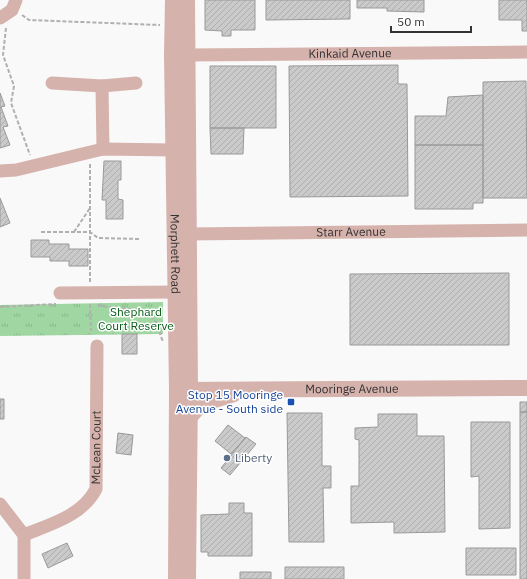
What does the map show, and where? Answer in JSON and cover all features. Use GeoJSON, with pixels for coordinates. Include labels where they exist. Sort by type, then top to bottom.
{"type":"FeatureCollection","features":[{"type":"Feature","properties":{"kind":"street","name":"Morphett Road"},"geometry":{"type":"LineString","coordinates":[[173,0],[180,55],[184,390],[176,579]]}},
{"type":"Feature","properties":{"kind":"street","name":"Morphett Road"},"geometry":{"type":"LineString","coordinates":[[187,0],[180,55],[174,150],[182,234],[176,292],[184,390],[189,418],[188,579]]}},
{"type":"Feature","properties":{"kind":"street","name":"Kinkaid Avenue"},"geometry":{"type":"LineString","coordinates":[[180,55],[527,52]]}},
{"type":"Feature","properties":{"kind":"street"},"geometry":{"type":"LineString","coordinates":[[52,83],[102,86],[136,83]]}},
{"type":"Feature","properties":{"kind":"street"},"geometry":{"type":"LineString","coordinates":[[97,151],[102,86]]}},
{"type":"Feature","properties":{"kind":"street"},"geometry":{"type":"LineString","coordinates":[[0,171],[16,170],[97,151],[174,150]]}},
{"type":"Feature","properties":{"kind":"street","name":"Starr Avenue"},"geometry":{"type":"LineString","coordinates":[[182,234],[527,230]]}},
{"type":"Feature","properties":{"kind":"street"},"geometry":{"type":"LineString","coordinates":[[60,298],[90,293],[176,292]]}},
{"type":"Feature","properties":{"kind":"street","name":"McLean Court"},"geometry":{"type":"LineString","coordinates":[[24,535],[72,515],[88,501],[96,489],[97,346]]}},
{"type":"Feature","properties":{"kind":"street","name":"Mooringe Avenue"},"geometry":{"type":"LineString","coordinates":[[184,390],[527,388]]}},
{"type":"Feature","properties":{"kind":"street"},"geometry":{"type":"LineString","coordinates":[[189,418],[201,404],[235,394],[274,389]]}},
{"type":"Feature","properties":{"kind":"street"},"geometry":{"type":"LineString","coordinates":[[0,504],[24,535],[24,579]]}},
{"type":"Feature","properties":{"kind":"path"},"geometry":{"type":"LineString","coordinates":[[34,166],[11,103],[14,86],[3,55],[7,11],[29,20],[166,25]]}},
{"type":"Feature","properties":{"kind":"path"},"geometry":{"type":"LineString","coordinates":[[90,293],[90,208],[97,151]]}},
{"type":"Feature","properties":{"kind":"path"},"geometry":{"type":"LineString","coordinates":[[74,232],[90,208]]}},
{"type":"Feature","properties":{"kind":"path"},"geometry":{"type":"LineString","coordinates":[[41,232],[90,232],[98,238],[140,239]]}},
{"type":"Feature","properties":{"kind":"path"},"geometry":{"type":"LineString","coordinates":[[0,307],[60,298]]}},
{"type":"Feature","properties":{"kind":"path"},"geometry":{"type":"LineString","coordinates":[[90,331],[90,302],[106,308],[135,310],[149,315],[156,322],[164,343]]}},
{"type":"Feature","properties":{"kind":"green space","name":"Shephard Court Reserve"},"geometry":{"type":"Polygon","coordinates":[[[163,302],[163,334],[0,336],[0,305],[163,302]]]}},
{"type":"Feature","properties":{"kind":"building"},"geometry":{"type":"Polygon","coordinates":[[[205,0],[255,0],[255,30],[231,30],[231,36],[222,36],[222,31],[205,30],[205,0]]]}},
{"type":"Feature","properties":{"kind":"building"},"geometry":{"type":"Polygon","coordinates":[[[266,0],[350,0],[350,19],[266,20],[266,0]]]}},
{"type":"Feature","properties":{"kind":"building"},"geometry":{"type":"Polygon","coordinates":[[[357,0],[424,0],[424,12],[387,11],[387,8],[357,8],[357,0]]]}},
{"type":"Feature","properties":{"kind":"building"},"geometry":{"type":"Polygon","coordinates":[[[499,0],[527,0],[527,31],[522,31],[522,20],[499,20],[499,0]]]}},
{"type":"Feature","properties":{"kind":"building"},"geometry":{"type":"Polygon","coordinates":[[[398,65],[398,84],[407,84],[408,196],[290,197],[289,66],[398,65]]]}},
{"type":"Feature","properties":{"kind":"building"},"geometry":{"type":"Polygon","coordinates":[[[210,66],[276,66],[276,128],[210,128],[210,66]]]}},
{"type":"Feature","properties":{"kind":"building"},"geometry":{"type":"Polygon","coordinates":[[[526,81],[527,198],[483,198],[483,82],[526,81]]]}},
{"type":"Feature","properties":{"kind":"building"},"geometry":{"type":"Polygon","coordinates":[[[0,93],[5,106],[1,107],[8,126],[3,127],[10,145],[0,148],[0,93]]]}},
{"type":"Feature","properties":{"kind":"building"},"geometry":{"type":"Polygon","coordinates":[[[483,95],[483,145],[415,145],[415,116],[446,116],[448,97],[483,95]]]}},
{"type":"Feature","properties":{"kind":"building"},"geometry":{"type":"Polygon","coordinates":[[[210,128],[244,128],[243,154],[211,154],[210,128]]]}},
{"type":"Feature","properties":{"kind":"building"},"geometry":{"type":"Polygon","coordinates":[[[415,145],[483,145],[483,203],[473,203],[473,209],[415,209],[415,145]]]}},
{"type":"Feature","properties":{"kind":"building"},"geometry":{"type":"Polygon","coordinates":[[[104,161],[121,161],[121,180],[118,180],[118,199],[123,200],[123,219],[106,219],[106,200],[102,200],[104,161]]]}},
{"type":"Feature","properties":{"kind":"building"},"geometry":{"type":"Polygon","coordinates":[[[0,198],[10,223],[0,227],[0,198]]]}},
{"type":"Feature","properties":{"kind":"building"},"geometry":{"type":"Polygon","coordinates":[[[31,240],[49,240],[49,244],[69,244],[69,249],[88,249],[88,266],[69,266],[69,261],[50,261],[50,257],[31,257],[31,240]]]}},
{"type":"Feature","properties":{"kind":"building"},"geometry":{"type":"Polygon","coordinates":[[[509,273],[509,345],[350,345],[350,274],[509,273]]]}},
{"type":"Feature","properties":{"kind":"building"},"geometry":{"type":"Polygon","coordinates":[[[122,334],[137,334],[137,354],[122,354],[122,334]]]}},
{"type":"Feature","properties":{"kind":"building"},"geometry":{"type":"Polygon","coordinates":[[[0,399],[4,399],[4,419],[0,419],[0,399]]]}},
{"type":"Feature","properties":{"kind":"building"},"geometry":{"type":"Polygon","coordinates":[[[520,402],[527,402],[527,412],[520,412],[520,402]]]}},
{"type":"Feature","properties":{"kind":"building"},"geometry":{"type":"Polygon","coordinates":[[[520,412],[527,412],[527,579],[520,579],[520,412]]]}},
{"type":"Feature","properties":{"kind":"building"},"geometry":{"type":"Polygon","coordinates":[[[287,413],[322,413],[322,466],[331,466],[331,488],[323,488],[324,542],[289,542],[287,413]]]}},
{"type":"Feature","properties":{"kind":"building"},"geometry":{"type":"Polygon","coordinates":[[[378,414],[417,414],[417,436],[444,436],[445,532],[394,533],[394,522],[351,523],[351,486],[359,486],[359,440],[355,439],[355,428],[378,427],[378,414]]]}},
{"type":"Feature","properties":{"kind":"building"},"geometry":{"type":"Polygon","coordinates":[[[471,422],[510,422],[510,528],[479,529],[479,476],[471,477],[471,422]]]}},
{"type":"Feature","properties":{"kind":"building"},"geometry":{"type":"Polygon","coordinates":[[[228,425],[245,438],[231,454],[215,441],[228,425]]]}},
{"type":"Feature","properties":{"kind":"building"},"geometry":{"type":"Polygon","coordinates":[[[118,433],[133,435],[131,455],[116,453],[118,433]]]}},
{"type":"Feature","properties":{"kind":"building"},"geometry":{"type":"Polygon","coordinates":[[[246,437],[256,444],[230,475],[221,468],[246,437]]]}},
{"type":"Feature","properties":{"kind":"building"},"geometry":{"type":"Polygon","coordinates":[[[229,503],[244,503],[244,513],[252,513],[252,556],[208,556],[208,552],[201,552],[201,515],[229,514],[229,503]]]}},
{"type":"Feature","properties":{"kind":"building"},"geometry":{"type":"Polygon","coordinates":[[[67,543],[73,556],[48,568],[42,554],[67,543]]]}},
{"type":"Feature","properties":{"kind":"building"},"geometry":{"type":"Polygon","coordinates":[[[466,548],[516,548],[516,575],[466,575],[466,548]]]}},
{"type":"Feature","properties":{"kind":"building"},"geometry":{"type":"Polygon","coordinates":[[[285,567],[344,567],[344,579],[285,579],[285,567]]]}},
{"type":"Feature","properties":{"kind":"building"},"geometry":{"type":"Polygon","coordinates":[[[240,572],[271,572],[271,579],[240,579],[240,572]]]}},
{"type":"Feature","properties":{"kind":"place","name":"Stop 15 Mooringe Avenue - South side"},"geometry":{"type":"Point","coordinates":[291,402]}},
{"type":"Feature","properties":{"kind":"place","name":"Liberty"},"geometry":{"type":"Point","coordinates":[227,458]}}]}
